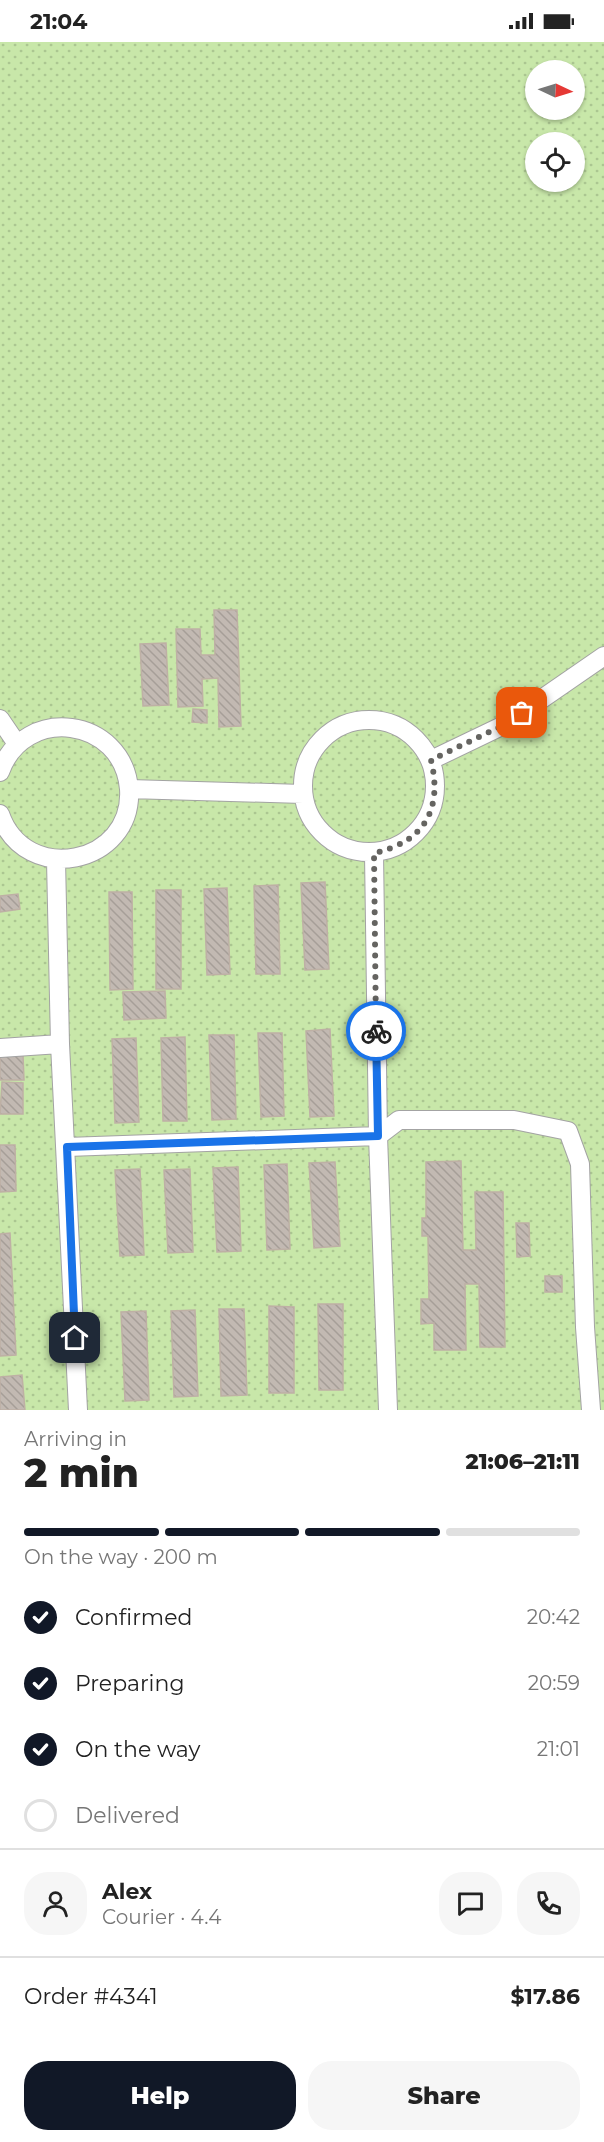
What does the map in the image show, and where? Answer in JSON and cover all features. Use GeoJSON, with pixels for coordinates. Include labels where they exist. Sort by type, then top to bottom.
{"type":"FeatureCollection","features":[{"type":"Feature","properties":{"kind":"street"},"geometry":{"type":"LineString","coordinates":[[431,760],[504,725],[604,656]]}},
{"type":"Feature","properties":{"kind":"street"},"geometry":{"type":"LineString","coordinates":[[0,719],[17,744]]}},
{"type":"Feature","properties":{"kind":"street"},"geometry":{"type":"LineString","coordinates":[[363,719],[384,721],[404,729],[419,742],[431,760],[436,781],[434,802],[426,821],[412,837],[394,848],[374,853],[345,848],[320,831],[309,814],[303,794],[304,773],[312,753],[325,736],[342,725],[363,719]]}},
{"type":"Feature","properties":{"kind":"street"},"geometry":{"type":"LineString","coordinates":[[0,772],[4,761],[17,744],[34,732],[55,727],[77,728],[96,736],[113,750],[124,768],[129,789],[127,808],[120,826],[108,841],[93,852],[75,859],[56,860],[35,854],[17,842],[4,825],[0,814]]}},
{"type":"Feature","properties":{"kind":"street"},"geometry":{"type":"LineString","coordinates":[[129,789],[303,794]]}},
{"type":"Feature","properties":{"kind":"street"},"geometry":{"type":"LineString","coordinates":[[374,853],[378,1136],[388,1410],[383,1410]]}},
{"type":"Feature","properties":{"kind":"street"},"geometry":{"type":"LineString","coordinates":[[56,860],[60,1044],[67,1147],[78,1410]]}},
{"type":"Feature","properties":{"kind":"street"},"geometry":{"type":"LineString","coordinates":[[0,1048],[60,1044]]}},
{"type":"Feature","properties":{"kind":"street"},"geometry":{"type":"LineString","coordinates":[[67,1147],[378,1136],[399,1120],[514,1120],[568,1131],[580,1164],[585,1326],[591,1410]]}},
{"type":"Feature","properties":{"kind":"green space"},"geometry":{"type":"Polygon","coordinates":[[[0,42],[604,42],[604,1410],[0,1410],[0,42]]]}},
{"type":"Feature","properties":{"kind":"building"},"geometry":{"type":"Polygon","coordinates":[[[214,610],[237,610],[241,726],[219,727],[218,678],[202,679],[203,706],[178,707],[176,629],[200,629],[201,655],[215,655],[214,610]]]}},
{"type":"Feature","properties":{"kind":"building"},"geometry":{"type":"Polygon","coordinates":[[[166,643],[169,705],[143,706],[140,644],[166,643]]]}},
{"type":"Feature","properties":{"kind":"building"},"geometry":{"type":"Polygon","coordinates":[[[193,709],[207,710],[207,723],[192,722],[193,709]]]}},
{"type":"Feature","properties":{"kind":"building"},"geometry":{"type":"Polygon","coordinates":[[[325,882],[329,969],[305,970],[301,883],[325,882]]]}},
{"type":"Feature","properties":{"kind":"building"},"geometry":{"type":"Polygon","coordinates":[[[278,885],[280,974],[256,974],[254,886],[278,885]]]}},
{"type":"Feature","properties":{"kind":"building"},"geometry":{"type":"Polygon","coordinates":[[[227,888],[230,974],[207,975],[204,889],[227,888]]]}},
{"type":"Feature","properties":{"kind":"building"},"geometry":{"type":"Polygon","coordinates":[[[156,890],[181,890],[181,989],[156,989],[156,890]]]}},
{"type":"Feature","properties":{"kind":"building"},"geometry":{"type":"Polygon","coordinates":[[[109,892],[132,892],[133,989],[110,990],[109,892]]]}},
{"type":"Feature","properties":{"kind":"building"},"geometry":{"type":"Polygon","coordinates":[[[18,894],[20,909],[0,912],[0,896],[18,894]]]}},
{"type":"Feature","properties":{"kind":"building"},"geometry":{"type":"Polygon","coordinates":[[[165,991],[166,1018],[124,1020],[123,992],[165,991]]]}},
{"type":"Feature","properties":{"kind":"building"},"geometry":{"type":"Polygon","coordinates":[[[330,1029],[334,1116],[310,1117],[306,1031],[330,1029]]]}},
{"type":"Feature","properties":{"kind":"building"},"geometry":{"type":"Polygon","coordinates":[[[258,1033],[282,1033],[284,1116],[261,1117],[258,1033]]]}},
{"type":"Feature","properties":{"kind":"building"},"geometry":{"type":"Polygon","coordinates":[[[209,1035],[234,1035],[236,1119],[212,1120],[209,1035]]]}},
{"type":"Feature","properties":{"kind":"building"},"geometry":{"type":"Polygon","coordinates":[[[185,1037],[187,1121],[163,1121],[161,1038],[185,1037]]]}},
{"type":"Feature","properties":{"kind":"building"},"geometry":{"type":"Polygon","coordinates":[[[136,1038],[139,1122],[115,1123],[112,1039],[136,1038]]]}},
{"type":"Feature","properties":{"kind":"building"},"geometry":{"type":"Polygon","coordinates":[[[23,1055],[24,1080],[0,1080],[0,1056],[23,1055]]]}},
{"type":"Feature","properties":{"kind":"building"},"geometry":{"type":"Polygon","coordinates":[[[2,1082],[23,1083],[23,1114],[0,1114],[2,1082]]]}},
{"type":"Feature","properties":{"kind":"building"},"geometry":{"type":"Polygon","coordinates":[[[0,1145],[15,1145],[16,1191],[0,1192],[0,1145]]]}},
{"type":"Feature","properties":{"kind":"building"},"geometry":{"type":"Polygon","coordinates":[[[461,1161],[463,1250],[476,1250],[475,1192],[503,1192],[505,1347],[480,1347],[479,1284],[465,1284],[466,1350],[434,1350],[434,1323],[421,1324],[421,1299],[429,1299],[428,1236],[422,1236],[422,1218],[426,1218],[426,1162],[461,1161]]]}},
{"type":"Feature","properties":{"kind":"building"},"geometry":{"type":"Polygon","coordinates":[[[335,1162],[340,1246],[314,1248],[309,1163],[335,1162]]]}},
{"type":"Feature","properties":{"kind":"building"},"geometry":{"type":"Polygon","coordinates":[[[287,1164],[290,1249],[267,1250],[264,1165],[287,1164]]]}},
{"type":"Feature","properties":{"kind":"building"},"geometry":{"type":"Polygon","coordinates":[[[238,1167],[241,1251],[217,1252],[213,1168],[238,1167]]]}},
{"type":"Feature","properties":{"kind":"building"},"geometry":{"type":"Polygon","coordinates":[[[140,1169],[144,1255],[120,1256],[115,1170],[140,1169]]]}},
{"type":"Feature","properties":{"kind":"building"},"geometry":{"type":"Polygon","coordinates":[[[190,1169],[193,1252],[168,1253],[164,1170],[190,1169]]]}},
{"type":"Feature","properties":{"kind":"building"},"geometry":{"type":"Polygon","coordinates":[[[516,1223],[529,1223],[530,1256],[517,1257],[516,1223]]]}},
{"type":"Feature","properties":{"kind":"building"},"geometry":{"type":"Polygon","coordinates":[[[10,1233],[16,1355],[0,1356],[0,1234],[10,1233]]]}},
{"type":"Feature","properties":{"kind":"building"},"geometry":{"type":"Polygon","coordinates":[[[545,1276],[562,1276],[562,1292],[545,1292],[545,1276]]]}},
{"type":"Feature","properties":{"kind":"building"},"geometry":{"type":"Polygon","coordinates":[[[318,1304],[343,1304],[343,1390],[319,1390],[318,1304]]]}},
{"type":"Feature","properties":{"kind":"building"},"geometry":{"type":"Polygon","coordinates":[[[269,1306],[294,1307],[294,1393],[269,1393],[269,1306]]]}},
{"type":"Feature","properties":{"kind":"building"},"geometry":{"type":"Polygon","coordinates":[[[219,1309],[244,1309],[247,1395],[221,1396],[219,1309]]]}},
{"type":"Feature","properties":{"kind":"building"},"geometry":{"type":"Polygon","coordinates":[[[195,1310],[198,1396],[174,1397],[171,1311],[195,1310]]]}},
{"type":"Feature","properties":{"kind":"building"},"geometry":{"type":"Polygon","coordinates":[[[146,1311],[149,1400],[125,1401],[121,1312],[146,1311]]]}},
{"type":"Feature","properties":{"kind":"building"},"geometry":{"type":"Polygon","coordinates":[[[22,1375],[25,1410],[0,1410],[0,1377],[22,1375]]]}},
{"type":"Feature","properties":{"kind":"way so far"},"geometry":{"type":"LineString","coordinates":[[376,1031],[374,853],[394,848],[412,837],[426,821],[434,802],[436,781],[431,760],[504,725],[522,713]]}},
{"type":"Feature","properties":{"kind":"route"},"geometry":{"type":"LineString","coordinates":[[75,1338],[67,1147],[378,1136],[376,1031]]}}]}
